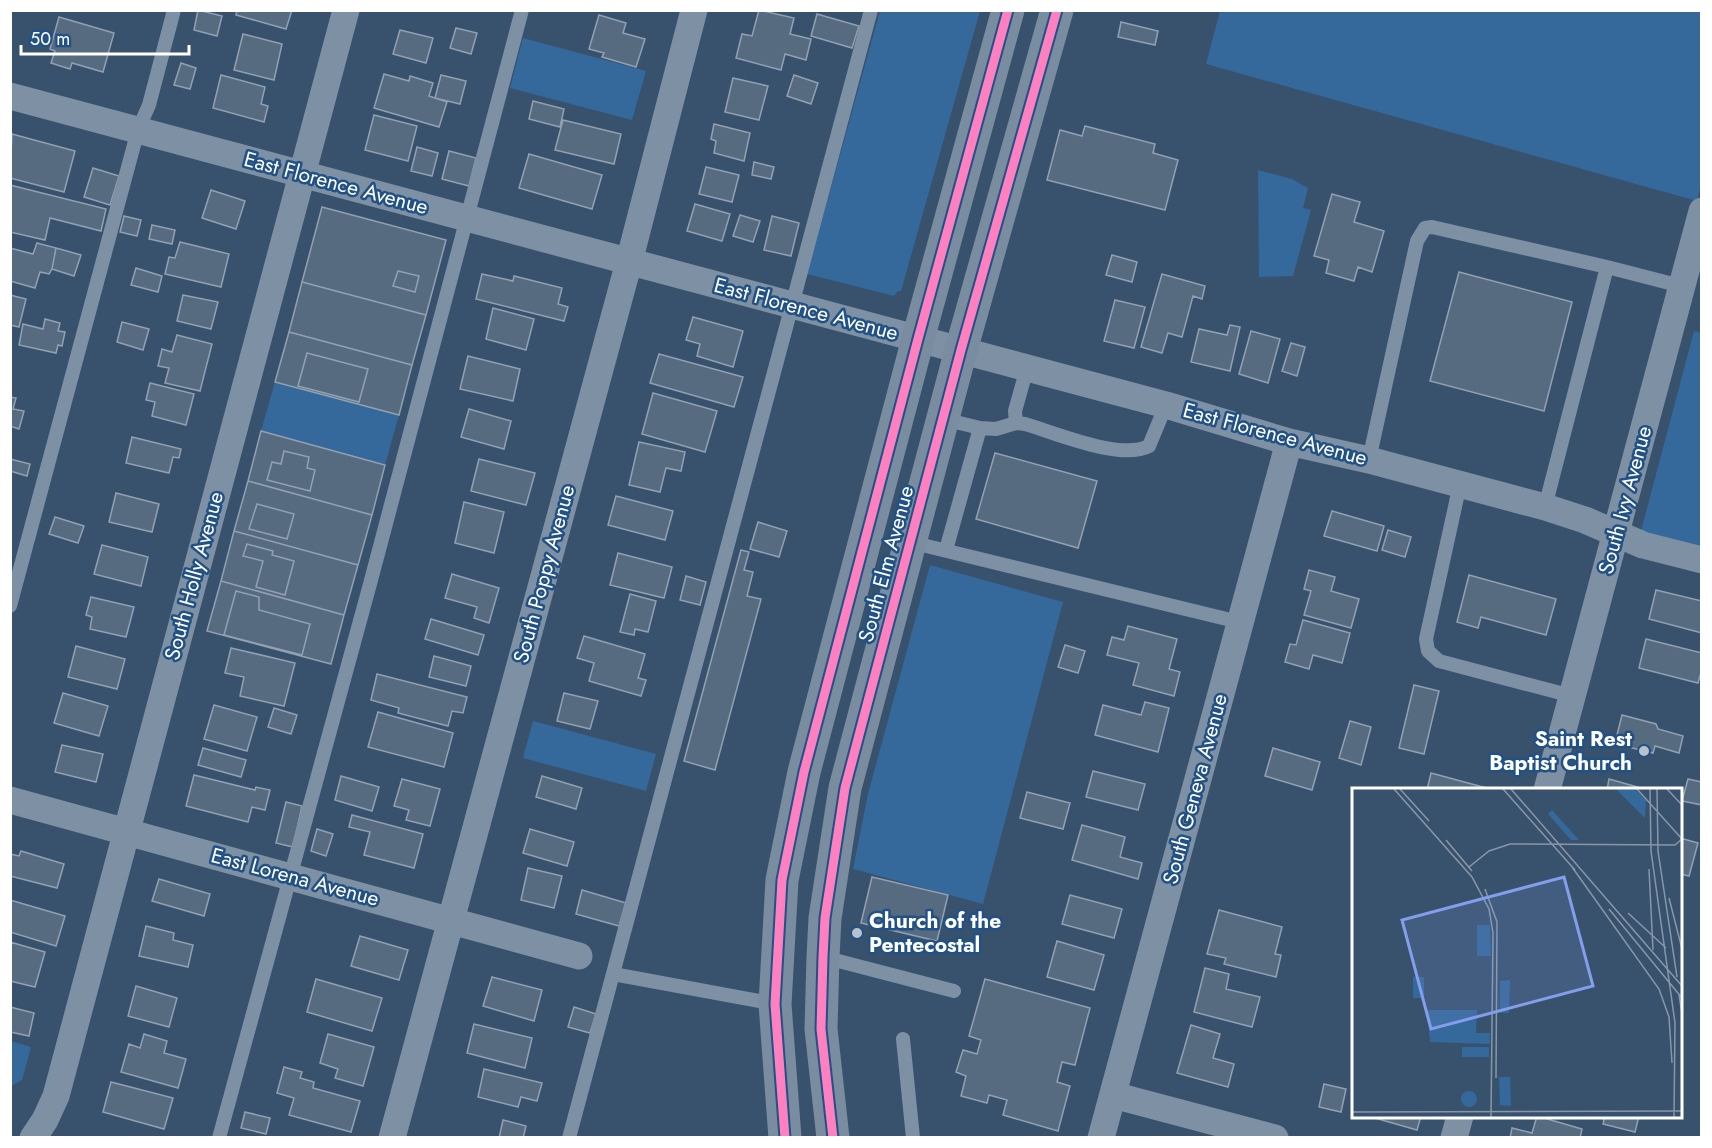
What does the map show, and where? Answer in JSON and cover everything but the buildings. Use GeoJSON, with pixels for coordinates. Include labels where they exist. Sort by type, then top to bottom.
{"type":"FeatureCollection","features":[{"type":"Feature","properties":{"kind":"main road","name":"South Elm Avenue"},"geometry":{"type":"LineString","coordinates":[[785,1137],[775,1004],[782,880],[804,772],[918,339],[1008,10]]}},
{"type":"Feature","properties":{"kind":"main road","name":"South Elm Avenue"},"geometry":{"type":"LineString","coordinates":[[833,1137],[821,1029],[823,957],[825,918],[845,788],[942,419],[1057,10]]}},
{"type":"Feature","properties":{"kind":"street","name":"South Holly Avenue"},"geometry":{"type":"LineString","coordinates":[[33,1137],[45,1120],[56,1096],[346,10]]}},
{"type":"Feature","properties":{"kind":"street","name":"South Poppy Avenue"},"geometry":{"type":"LineString","coordinates":[[392,1137],[629,262],[694,10]]}},
{"type":"Feature","properties":{"kind":"street","name":"East Florence Avenue"},"geometry":{"type":"LineString","coordinates":[[10,96],[1166,405],[1289,442],[1370,460],[1545,507],[1585,520],[1643,545],[1701,560]]}},
{"type":"Feature","properties":{"kind":"street","name":"South Ivy Avenue"},"geometry":{"type":"LineString","coordinates":[[1547,788],[1701,211]]}},
{"type":"Feature","properties":{"kind":"street","name":"South Geneva Avenue"},"geometry":{"type":"LineString","coordinates":[[1101,1137],[1289,442]]}},
{"type":"Feature","properties":{"kind":"street","name":"East Lorena Avenue"},"geometry":{"type":"LineString","coordinates":[[10,800],[579,956]]}},
{"type":"Feature","properties":{"kind":"street"},"geometry":{"type":"LineString","coordinates":[[1113,1095],[1275,1137]]}},
{"type":"Feature","properties":{"kind":"street"},"geometry":{"type":"LineString","coordinates":[[1454,1137],[1459,1118]]}},
{"type":"Feature","properties":{"kind":"lane"},"geometry":{"type":"LineString","coordinates":[[10,606],[138,130],[149,105],[174,10]]}},
{"type":"Feature","properties":{"kind":"lane"},"geometry":{"type":"LineString","coordinates":[[219,1137],[522,10]]}},
{"type":"Feature","properties":{"kind":"lane"},"geometry":{"type":"LineString","coordinates":[[570,1137],[871,10]]}},
{"type":"Feature","properties":{"kind":"lane"},"geometry":{"type":"LineString","coordinates":[[1370,460],[1417,242],[1425,228],[1432,227],[1681,286]]}},
{"type":"Feature","properties":{"kind":"lane"},"geometry":{"type":"LineString","coordinates":[[1545,507],[1607,267]]}},
{"type":"Feature","properties":{"kind":"lane"},"geometry":{"type":"LineString","coordinates":[[1016,423],[1015,411],[1027,368]]}},
{"type":"Feature","properties":{"kind":"lane"},"geometry":{"type":"LineString","coordinates":[[942,419],[980,428],[996,429],[1016,423],[1025,424],[1118,452],[1140,451],[1149,446],[1166,405]]}},
{"type":"Feature","properties":{"kind":"lane"},"geometry":{"type":"LineString","coordinates":[[946,550],[980,428]]}},
{"type":"Feature","properties":{"kind":"lane"},"geometry":{"type":"LineString","coordinates":[[1460,484],[1426,639],[1428,651],[1439,661],[1572,696]]}},
{"type":"Feature","properties":{"kind":"lane"},"geometry":{"type":"LineString","coordinates":[[910,542],[1239,622]]}},
{"type":"Feature","properties":{"kind":"lane"},"geometry":{"type":"LineString","coordinates":[[823,957],[954,991]]}},
{"type":"Feature","properties":{"kind":"lane"},"geometry":{"type":"LineString","coordinates":[[613,974],[775,1004]]}},
{"type":"Feature","properties":{"kind":"lane"},"geometry":{"type":"LineString","coordinates":[[903,1039],[913,1137]]}},
{"type":"Feature","properties":{"kind":"shaded area"},"geometry":{"type":"Polygon","coordinates":[[[880,11],[980,11],[901,291],[894,296],[807,274],[880,11]]]}},
{"type":"Feature","properties":{"kind":"shaded area"},"geometry":{"type":"Polygon","coordinates":[[[1220,11],[1701,11],[1701,184],[1697,201],[1206,64],[1220,11]]]}},
{"type":"Feature","properties":{"kind":"shaded area"},"geometry":{"type":"Polygon","coordinates":[[[523,38],[646,71],[632,120],[510,88],[523,38]]]}},
{"type":"Feature","properties":{"kind":"shaded area"},"geometry":{"type":"Polygon","coordinates":[[[1258,170],[1292,179],[1308,188],[1303,208],[1311,210],[1293,276],[1259,277],[1258,170]]]}},
{"type":"Feature","properties":{"kind":"shaded area"},"geometry":{"type":"Polygon","coordinates":[[[1694,331],[1701,333],[1701,547],[1641,531],[1694,331]]]}},
{"type":"Feature","properties":{"kind":"shaded area"},"geometry":{"type":"Polygon","coordinates":[[[275,382],[399,415],[385,465],[261,431],[275,382]]]}},
{"type":"Feature","properties":{"kind":"shaded area"},"geometry":{"type":"Polygon","coordinates":[[[930,565],[1063,602],[983,904],[853,869],[868,794],[930,565]]]}},
{"type":"Feature","properties":{"kind":"shaded area"},"geometry":{"type":"Polygon","coordinates":[[[533,721],[656,754],[646,791],[523,758],[533,721]]]}},
{"type":"Feature","properties":{"kind":"shaded area"},"geometry":{"type":"Polygon","coordinates":[[[11,1041],[31,1047],[22,1080],[11,1086],[11,1041]]]}},
{"type":"Feature","properties":{"kind":"cycle path"},"geometry":{"type":"LineString","coordinates":[[785,1138],[775,1004],[782,880],[804,772],[918,339],[1008,10]]}},
{"type":"Feature","properties":{"kind":"cycle path"},"geometry":{"type":"LineString","coordinates":[[833,1138],[821,1029],[823,957],[825,918],[845,788],[961,350],[1057,10]]}},
{"type":"Feature","properties":{"kind":"place","name":"Saint Rest Baptist Church"},"geometry":{"type":"Point","coordinates":[1644,751]}},
{"type":"Feature","properties":{"kind":"place","name":"Church of the Pentecostal"},"geometry":{"type":"Point","coordinates":[857,933]}}]}
